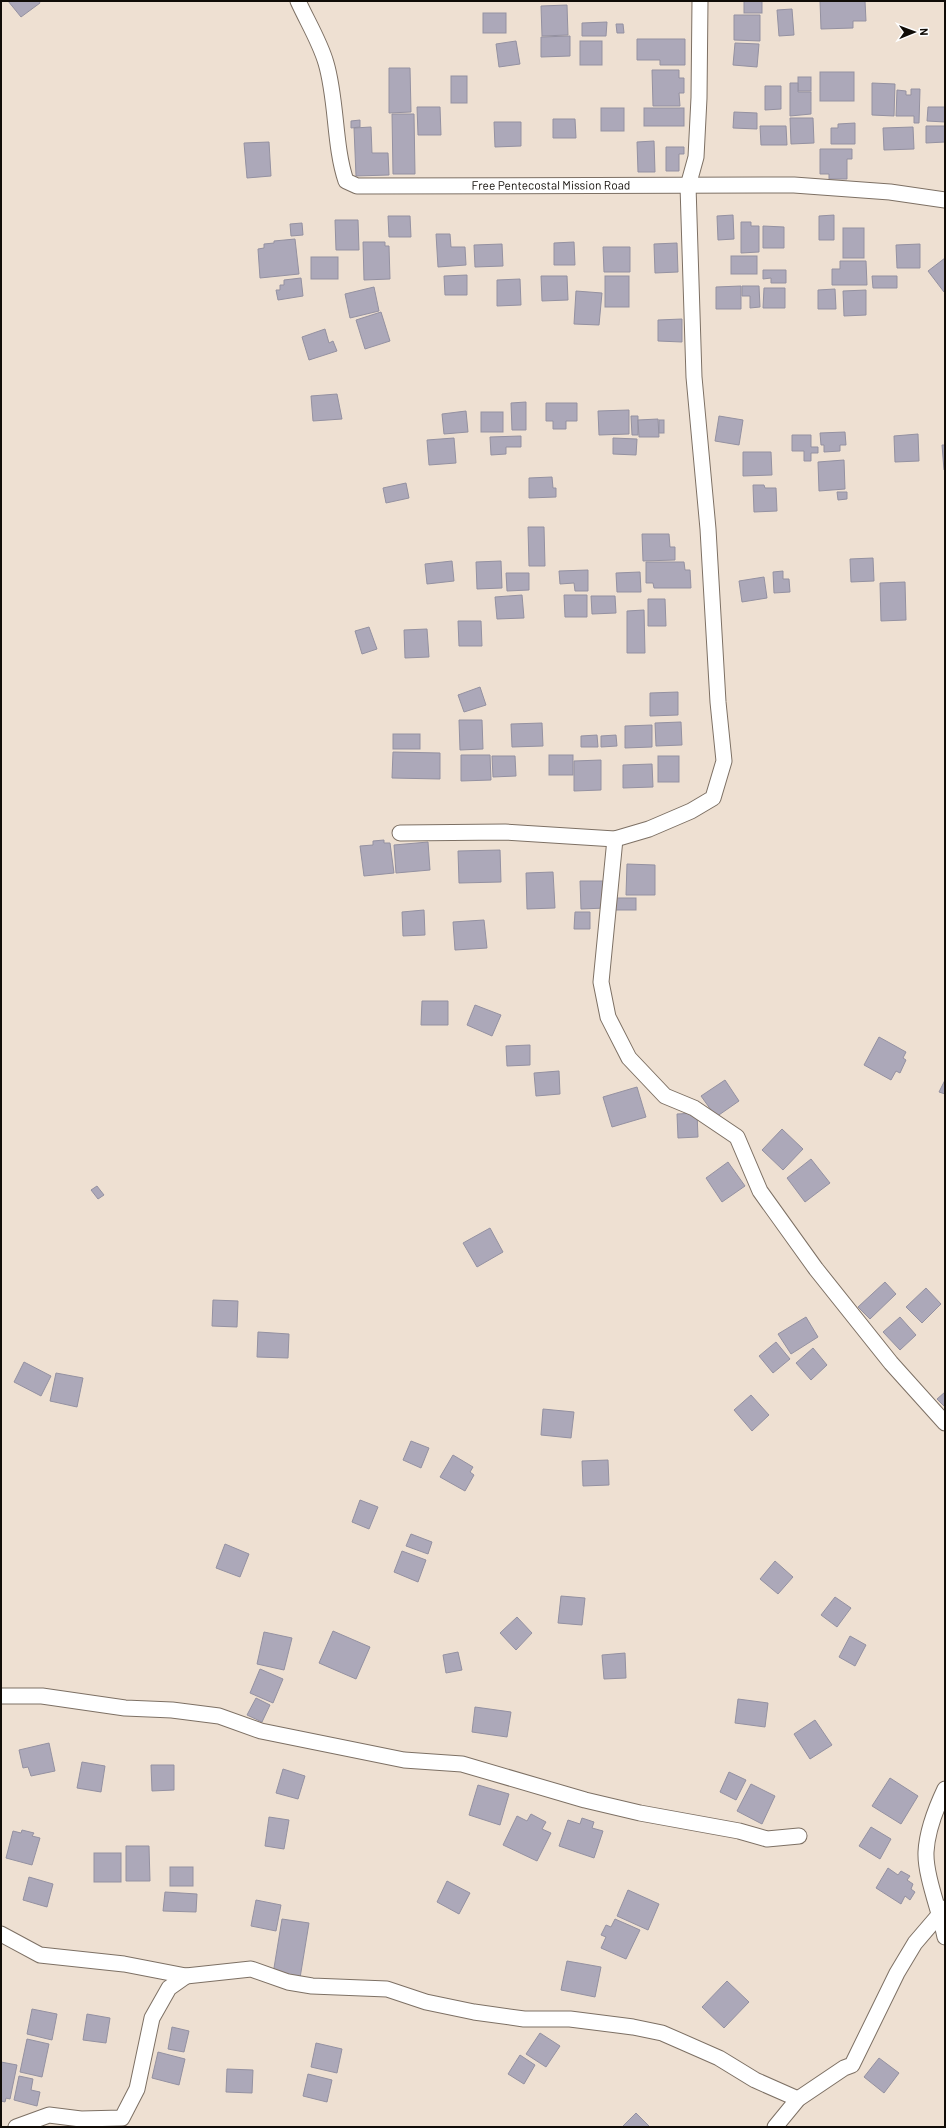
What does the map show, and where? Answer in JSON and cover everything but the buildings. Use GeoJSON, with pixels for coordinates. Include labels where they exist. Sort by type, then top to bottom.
{"type":"FeatureCollection","features":[{"type":"Feature","properties":{"kind":"street","name":"Free Pentecostal Mission Road"},"geometry":{"type":"LineString","coordinates":[[298,1],[326,62],[336,113],[342,170],[346,181],[357,186],[794,185],[890,192],[945,200]]}},
{"type":"Feature","properties":{"kind":"street"},"geometry":{"type":"LineString","coordinates":[[400,833],[504,832],[616,839],[649,829],[692,812],[713,798],[724,761],[718,702],[708,529],[694,377],[688,186],[696,157],[699,98],[700,1]]}},
{"type":"Feature","properties":{"kind":"street"},"geometry":{"type":"LineString","coordinates":[[616,839],[601,982],[608,1017],[629,1058],[665,1096],[694,1108],[736,1138],[760,1191],[816,1269],[891,1363],[945,1423]]}},
{"type":"Feature","properties":{"kind":"street"},"geometry":{"type":"LineString","coordinates":[[1,1696],[42,1696],[125,1708],[172,1710],[219,1716],[261,1731],[404,1760],[462,1764],[585,1800],[640,1813],[739,1831],[767,1839],[799,1836]]}},
{"type":"Feature","properties":{"kind":"street"},"geometry":{"type":"LineString","coordinates":[[945,1790],[935,1810],[926,1852],[928,1870],[943,1910],[945,1937]]}},
{"type":"Feature","properties":{"kind":"street"},"geometry":{"type":"LineString","coordinates":[[775,2127],[798,2099],[844,2068],[852,2065],[897,1973],[915,1943],[943,1910]]}},
{"type":"Feature","properties":{"kind":"street"},"geometry":{"type":"LineString","coordinates":[[1,1934],[40,1954],[124,1964],[186,1976],[252,1969],[288,1982],[312,1986],[387,1989],[426,2002],[474,2012],[524,2019],[570,2019],[633,2027],[662,2033],[719,2058],[755,2080],[798,2099]]}},
{"type":"Feature","properties":{"kind":"street"},"geometry":{"type":"LineString","coordinates":[[16,2127],[52,2121],[122,2118],[137,2089],[152,2018],[169,1988],[186,1976]]}}]}
